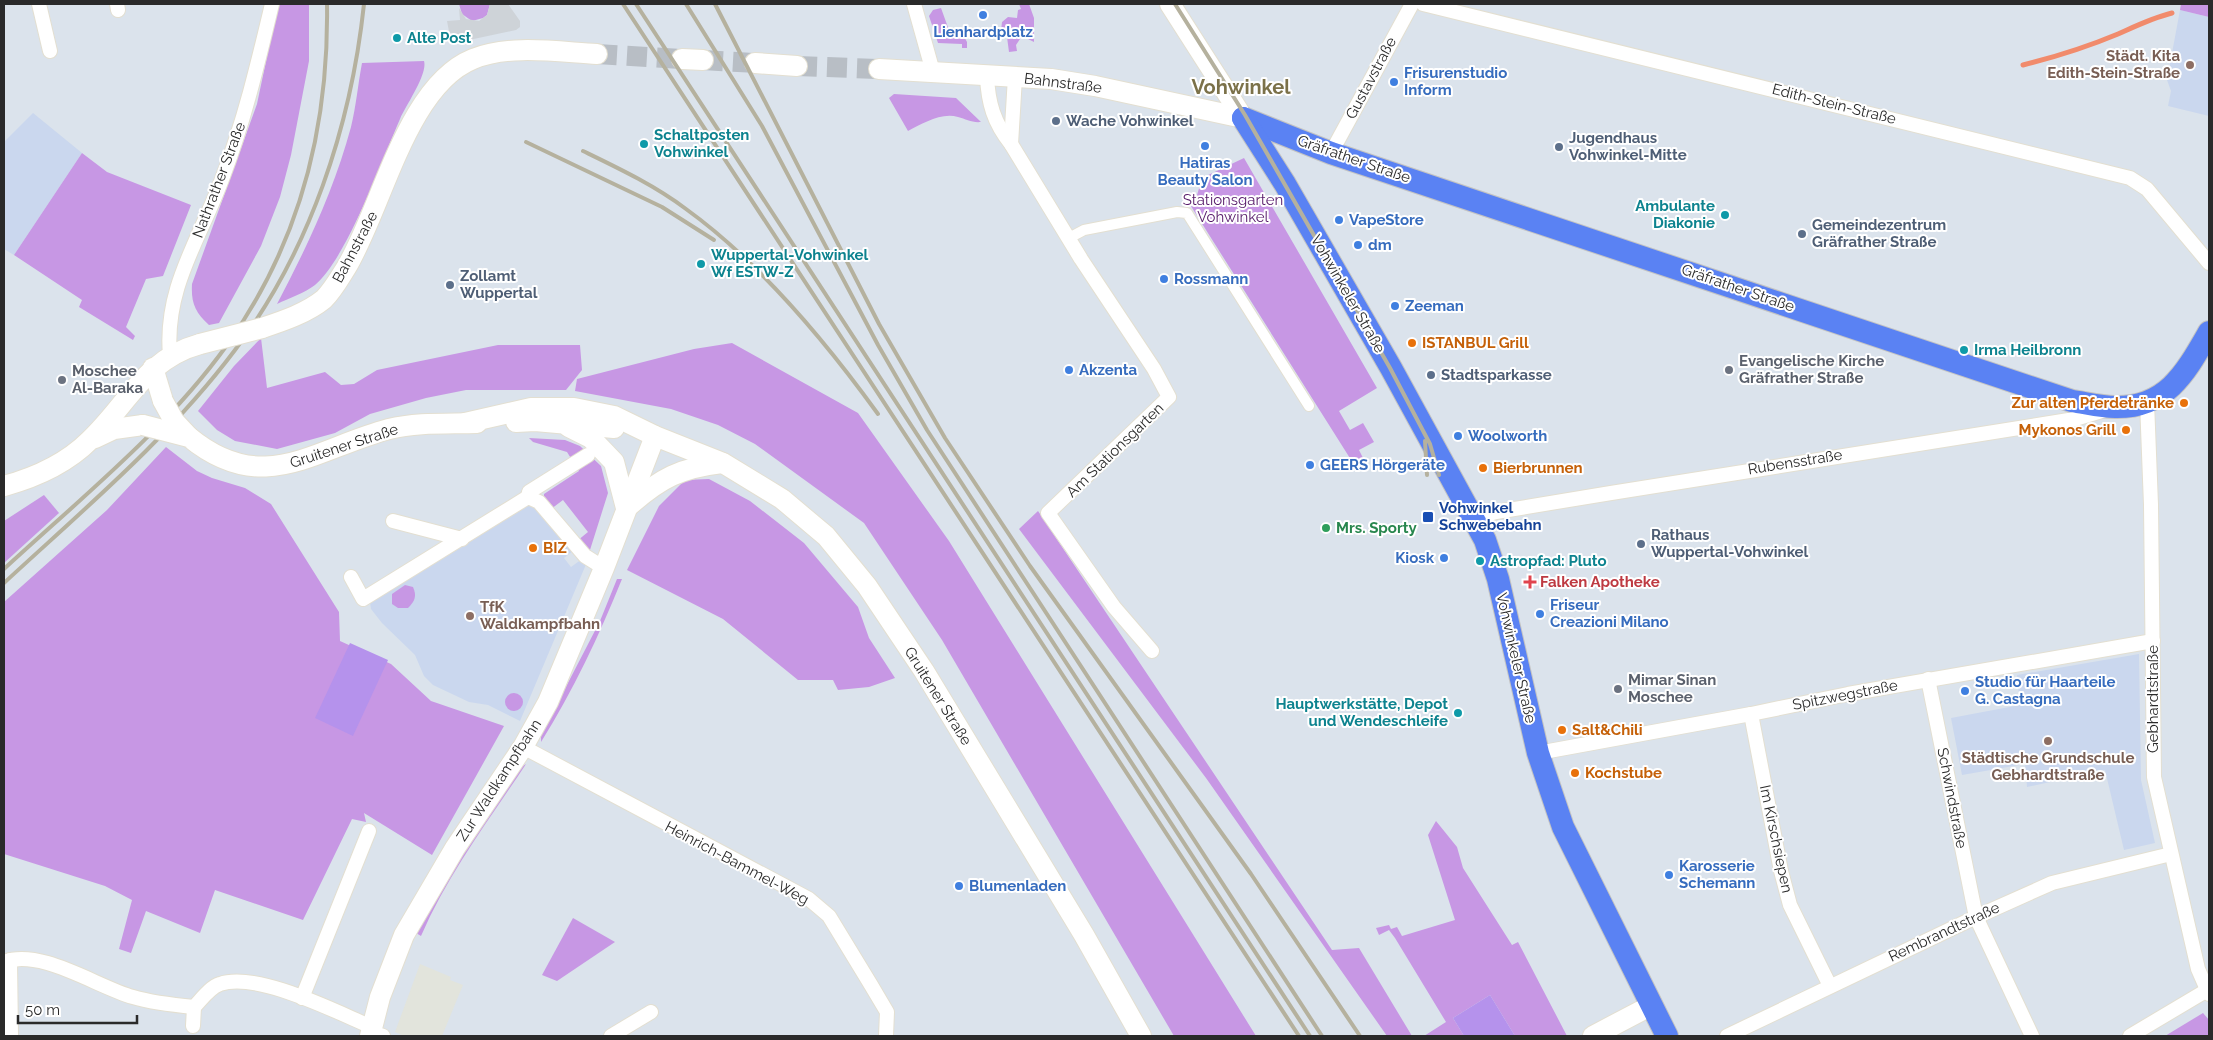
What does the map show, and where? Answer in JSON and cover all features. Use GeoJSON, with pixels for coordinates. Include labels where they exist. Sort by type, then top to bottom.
{"type":"FeatureCollection","features":[{"type":"Feature","properties":{"kind":"main road"},"geometry":{"type":"LineString","coordinates":[[1170,4],[1244,119]]}},
{"type":"Feature","properties":{"kind":"main road","name":"Bahnstraße"},"geometry":{"type":"LineString","coordinates":[[4,486],[44,473],[67,459],[91,440],[153,368],[170,355],[200,344],[262,328],[306,310],[323,299],[333,289],[364,236],[395,159],[416,116],[450,72],[472,59],[508,52],[597,54]]}},
{"type":"Feature","properties":{"kind":"main road"},"geometry":{"type":"LineString","coordinates":[[682,59],[703,60]]}},
{"type":"Feature","properties":{"kind":"main road"},"geometry":{"type":"LineString","coordinates":[[755,63],[798,66]]}},
{"type":"Feature","properties":{"kind":"main road","name":"Bahnstraße"},"geometry":{"type":"LineString","coordinates":[[879,69],[1051,79],[1095,86],[1244,119]]}},
{"type":"Feature","properties":{"kind":"main road","name":"Gräfrather Straße"},"geometry":{"type":"LineString","coordinates":[[1244,119],[1331,153],[2072,401],[2114,407],[2148,402],[2160,396],[2172,387],[2193,359],[2209,332]]}},
{"type":"Feature","properties":{"kind":"main road","name":"Vohwinkeler Straße"},"geometry":{"type":"LineString","coordinates":[[1244,119],[1285,184],[1475,518],[1498,579],[1538,753],[1564,827],[1667,1036]]}},
{"type":"Feature","properties":{"kind":"main road","name":"Gruitener Straße"},"geometry":{"type":"LineString","coordinates":[[153,368],[164,401],[174,420],[195,442],[237,465],[282,466],[306,460],[390,429],[423,424],[535,421],[606,426],[655,436]]}},
{"type":"Feature","properties":{"kind":"main road","name":"Gruitener Straße"},"geometry":{"type":"LineString","coordinates":[[465,423],[531,408],[574,408],[614,416],[655,436],[723,463],[782,499],[826,536],[867,586],[939,696],[1084,935],[1141,1036]]}},
{"type":"Feature","properties":{"kind":"main road"},"geometry":{"type":"LineString","coordinates":[[561,423],[591,438],[614,462],[626,508],[649,488],[676,472],[723,463]]}},
{"type":"Feature","properties":{"kind":"main road"},"geometry":{"type":"LineString","coordinates":[[91,440],[114,429],[142,425],[195,442]]}},
{"type":"Feature","properties":{"kind":"main road","name":"Zur Waldkampfbahn"},"geometry":{"type":"LineString","coordinates":[[374,1033],[380,997],[404,936],[455,848],[524,747],[548,702],[604,568],[655,436]]}},
{"type":"Feature","properties":{"kind":"main road"},"geometry":{"type":"LineString","coordinates":[[1592,1036],[1652,1005]]}},
{"type":"Feature","properties":{"kind":"street"},"geometry":{"type":"LineString","coordinates":[[38,4],[50,51]]}},
{"type":"Feature","properties":{"kind":"street","name":"Nathrather Straße"},"geometry":{"type":"LineString","coordinates":[[170,355],[168,326],[176,287],[222,181],[241,126],[272,4]]}},
{"type":"Feature","properties":{"kind":"street"},"geometry":{"type":"LineString","coordinates":[[914,4],[933,72]]}},
{"type":"Feature","properties":{"kind":"street","name":"Gustavstraße"},"geometry":{"type":"LineString","coordinates":[[1331,153],[1412,4]]}},
{"type":"Feature","properties":{"kind":"street","name":"Edith-Stein-Straße"},"geometry":{"type":"LineString","coordinates":[[1423,4],[2130,178],[2147,189],[2209,263]]}},
{"type":"Feature","properties":{"kind":"street","name":"Am Stationsgarten"},"geometry":{"type":"LineString","coordinates":[[987,76],[992,114],[999,130],[1011,144],[1154,369],[1169,397],[1048,513],[1114,608],[1152,651]]}},
{"type":"Feature","properties":{"kind":"street"},"geometry":{"type":"LineString","coordinates":[[1011,144],[1015,78]]}},
{"type":"Feature","properties":{"kind":"street"},"geometry":{"type":"LineString","coordinates":[[1069,238],[1084,230],[1177,212],[1187,214],[1309,406]]}},
{"type":"Feature","properties":{"kind":"street","name":"Gebhardtstraße"},"geometry":{"type":"LineString","coordinates":[[2148,402],[2154,777],[2170,854],[2198,969],[2209,991]]}},
{"type":"Feature","properties":{"kind":"street","name":"Rubensstraße"},"geometry":{"type":"LineString","coordinates":[[1475,518],[1496,512],[1646,487],[2076,418],[2114,407]]}},
{"type":"Feature","properties":{"kind":"street"},"geometry":{"type":"LineString","coordinates":[[351,578],[363,599],[528,497],[529,492],[588,455]]}},
{"type":"Feature","properties":{"kind":"street"},"geometry":{"type":"LineString","coordinates":[[528,497],[539,502],[585,556],[604,568]]}},
{"type":"Feature","properties":{"kind":"street"},"geometry":{"type":"LineString","coordinates":[[392,521],[462,539]]}},
{"type":"Feature","properties":{"kind":"street","name":"Spitzwegstraße"},"geometry":{"type":"LineString","coordinates":[[1538,753],[1752,714],[1928,679],[2153,641]]}},
{"type":"Feature","properties":{"kind":"street","name":"Schwindstraße"},"geometry":{"type":"LineString","coordinates":[[1928,679],[1976,916],[2032,1036]]}},
{"type":"Feature","properties":{"kind":"street","name":"Im Kirschsiepen"},"geometry":{"type":"LineString","coordinates":[[1752,714],[1781,872],[1790,904],[1830,986]]}},
{"type":"Feature","properties":{"kind":"street","name":"Heinrich-Bammel-Weg"},"geometry":{"type":"LineString","coordinates":[[524,747],[808,900],[829,916],[887,1012],[886,1036]]}},
{"type":"Feature","properties":{"kind":"street"},"geometry":{"type":"LineString","coordinates":[[302,998],[369,832]]}},
{"type":"Feature","properties":{"kind":"street","name":"Rembrandtstraße"},"geometry":{"type":"LineString","coordinates":[[1727,1036],[1976,916],[2052,883],[2170,854]]}},
{"type":"Feature","properties":{"kind":"street"},"geometry":{"type":"LineString","coordinates":[[9,1034],[7,961],[60,967],[132,997],[158,1003],[194,1007]]}},
{"type":"Feature","properties":{"kind":"street"},"geometry":{"type":"LineString","coordinates":[[193,1026],[194,1007],[218,984],[235,980],[263,984],[302,998],[374,1033]]}},
{"type":"Feature","properties":{"kind":"street"},"geometry":{"type":"LineString","coordinates":[[2130,1036],[2209,991]]}},
{"type":"Feature","properties":{"kind":"street"},"geometry":{"type":"LineString","coordinates":[[611,1036],[651,1012]]}},
{"type":"Feature","properties":{"kind":"shaded area"},"geometry":{"type":"Polygon","coordinates":[[[490,4],[508,4],[520,21],[520,27],[516,30],[455,43],[451,42],[447,21],[460,20],[459,8],[466,19],[479,21],[487,15],[490,4]]]}},
{"type":"Feature","properties":{"kind":"shaded area","name":"Städt. Kita Edith-Stein-Straße"},"geometry":{"type":"Polygon","coordinates":[[[2180,10],[2209,17],[2209,116],[2168,106],[2171,91],[2167,80],[2180,10]]]}},
{"type":"Feature","properties":{"kind":"shaded area"},"geometry":{"type":"Polygon","coordinates":[[[33,113],[82,153],[14,255],[4,249],[4,142],[33,113]]]}},
{"type":"Feature","properties":{"kind":"shaded area","name":"TfK Waldkampfbahn"},"geometry":{"type":"Polygon","coordinates":[[[525,505],[535,507],[574,550],[564,558],[571,567],[582,559],[587,562],[520,721],[488,705],[469,702],[433,685],[424,676],[415,655],[382,623],[371,609],[370,602],[525,505]]]}},
{"type":"Feature","properties":{"kind":"shaded area"},"geometry":{"type":"Polygon","coordinates":[[[350,643],[388,660],[353,736],[315,718],[350,643]]]}},
{"type":"Feature","properties":{"kind":"shaded area","name":"Städtische Grundschule Gebhardtstraße"},"geometry":{"type":"Polygon","coordinates":[[[2139,654],[2141,780],[2155,843],[2124,850],[2105,770],[2027,787],[2025,764],[1962,775],[1951,718],[2020,705],[2017,675],[2139,654]]]}},
{"type":"Feature","properties":{"kind":"shaded area"},"geometry":{"type":"Polygon","coordinates":[[[420,964],[451,977],[450,980],[463,985],[442,1036],[404,1036],[395,1032],[420,964]]]}},
{"type":"Feature","properties":{"kind":"shaded area"},"geometry":{"type":"Polygon","coordinates":[[[1490,995],[1515,1036],[1464,1036],[1453,1018],[1490,995]]]}},
{"type":"Feature","properties":{"kind":"green space"},"geometry":{"type":"Polygon","coordinates":[[[278,4],[309,4],[309,61],[291,155],[280,197],[261,246],[219,323],[209,325],[200,316],[195,307],[192,297],[192,284],[257,104],[278,4]]]}},
{"type":"Feature","properties":{"kind":"green space"},"geometry":{"type":"Polygon","coordinates":[[[459,4],[490,4],[487,15],[472,21],[462,14],[459,4]]]}},
{"type":"Feature","properties":{"kind":"green space"},"geometry":{"type":"Polygon","coordinates":[[[1019,4],[1029,4],[1034,18],[1034,42],[1022,36],[1016,45],[1017,51],[1009,52],[1007,37],[1001,31],[1002,22],[1008,17],[1017,18],[1018,10],[1021,9],[1019,4]]]}},
{"type":"Feature","properties":{"kind":"green space"},"geometry":{"type":"Polygon","coordinates":[[[2181,4],[2209,4],[2209,17],[2180,10],[2181,4]]]}},
{"type":"Feature","properties":{"kind":"green space"},"geometry":{"type":"Polygon","coordinates":[[[941,8],[950,33],[962,33],[967,42],[967,48],[962,48],[962,44],[938,43],[929,16],[933,10],[941,8]]]}},
{"type":"Feature","properties":{"kind":"green space"},"geometry":{"type":"Polygon","coordinates":[[[424,61],[423,74],[420,81],[400,119],[363,207],[339,253],[327,272],[315,285],[277,304],[309,240],[328,196],[351,127],[362,63],[424,61]]]}},
{"type":"Feature","properties":{"kind":"green space"},"geometry":{"type":"Polygon","coordinates":[[[894,94],[956,98],[981,122],[945,116],[938,117],[908,131],[889,98],[894,94]]]}},
{"type":"Feature","properties":{"kind":"green space"},"geometry":{"type":"Polygon","coordinates":[[[82,153],[107,172],[191,205],[163,276],[146,279],[126,327],[135,336],[133,340],[79,307],[82,300],[14,255],[82,153]]]}},
{"type":"Feature","properties":{"kind":"green space","name":"Stationsgarten Vohwinkel"},"geometry":{"type":"Polygon","coordinates":[[[1244,158],[1377,388],[1339,411],[1350,430],[1363,423],[1374,442],[1359,450],[1363,458],[1353,463],[1189,203],[1195,202],[1202,178],[1244,158]]]}},
{"type":"Feature","properties":{"kind":"green space"},"geometry":{"type":"Polygon","coordinates":[[[261,338],[267,388],[325,372],[341,385],[354,384],[377,370],[498,345],[580,345],[582,370],[566,390],[466,390],[426,398],[370,414],[335,433],[277,449],[235,441],[217,430],[198,411],[234,366],[261,338]]]}},
{"type":"Feature","properties":{"kind":"green space"},"geometry":{"type":"Polygon","coordinates":[[[732,343],[858,413],[949,541],[1256,1036],[1174,1036],[942,640],[864,523],[755,444],[718,425],[671,409],[575,391],[577,379],[694,349],[732,343]]]}},
{"type":"Feature","properties":{"kind":"green space"},"geometry":{"type":"Polygon","coordinates":[[[529,438],[565,440],[580,446],[601,466],[608,493],[590,550],[586,550],[577,541],[588,532],[563,500],[551,509],[544,500],[544,494],[579,471],[567,452],[533,442],[529,438]]]}},
{"type":"Feature","properties":{"kind":"green space"},"geometry":{"type":"Polygon","coordinates":[[[166,447],[197,471],[212,478],[245,488],[271,504],[339,612],[340,641],[391,664],[431,701],[504,726],[432,855],[364,813],[366,822],[352,819],[303,920],[215,890],[200,933],[146,911],[131,953],[119,949],[132,900],[105,886],[4,854],[4,602],[107,510],[166,447]]]}},
{"type":"Feature","properties":{"kind":"green space"},"geometry":{"type":"Polygon","coordinates":[[[709,479],[750,501],[804,543],[858,607],[869,638],[895,678],[869,687],[838,690],[833,680],[798,680],[723,619],[627,570],[659,506],[685,480],[709,479]]]}},
{"type":"Feature","properties":{"kind":"green space"},"geometry":{"type":"Polygon","coordinates":[[[44,495],[59,513],[4,563],[4,521],[44,495]]]}},
{"type":"Feature","properties":{"kind":"green space"},"geometry":{"type":"Polygon","coordinates":[[[1038,511],[1332,950],[1359,948],[1412,1036],[1387,1036],[1206,778],[1019,529],[1038,511]]]}},
{"type":"Feature","properties":{"kind":"green space"},"geometry":{"type":"Polygon","coordinates":[[[617,579],[622,579],[595,642],[575,683],[541,742],[541,735],[600,621],[617,579]]]}},
{"type":"Feature","properties":{"kind":"green space"},"geometry":{"type":"Polygon","coordinates":[[[405,585],[413,587],[415,598],[408,608],[398,608],[392,604],[392,594],[405,585]]]}},
{"type":"Feature","properties":{"kind":"green space"},"geometry":{"type":"Polygon","coordinates":[[[514,693],[520,696],[523,702],[520,708],[514,711],[508,708],[505,702],[508,696],[514,693]]]}},
{"type":"Feature","properties":{"kind":"green space"},"geometry":{"type":"Polygon","coordinates":[[[526,764],[456,869],[421,936],[416,933],[425,910],[518,769],[526,764]]]}},
{"type":"Feature","properties":{"kind":"green space"},"geometry":{"type":"Polygon","coordinates":[[[1436,821],[1457,847],[1463,868],[1512,945],[1518,942],[1567,1036],[1515,1036],[1490,995],[1453,1018],[1464,1036],[1424,1036],[1446,1022],[1395,938],[1389,930],[1379,935],[1376,928],[1389,925],[1391,929],[1397,927],[1402,936],[1455,920],[1428,835],[1436,821]]]}},
{"type":"Feature","properties":{"kind":"green space"},"geometry":{"type":"Polygon","coordinates":[[[573,918],[615,942],[557,981],[542,975],[573,918]]]}},
{"type":"Feature","properties":{"kind":"green space"},"geometry":{"type":"Polygon","coordinates":[[[2203,1013],[2209,1020],[2209,1036],[2165,1036],[2203,1013]]]}},
{"type":"Feature","properties":{"kind":"waterway"},"geometry":{"type":"LineString","coordinates":[[2023,65],[2083,47],[2172,13]]}},
{"type":"Feature","properties":{"kind":"tunnel"},"geometry":{"type":"LineString","coordinates":[[597,54],[682,59]]}},
{"type":"Feature","properties":{"kind":"tunnel"},"geometry":{"type":"LineString","coordinates":[[703,60],[755,63]]}},
{"type":"Feature","properties":{"kind":"tunnel"},"geometry":{"type":"LineString","coordinates":[[797,66],[879,69]]}},
{"type":"Feature","properties":{"kind":"railway"},"geometry":{"type":"LineString","coordinates":[[4,569],[122,462],[178,406],[227,345],[252,306],[274,266],[291,225],[305,183],[322,95],[326,50],[327,4]]}},
{"type":"Feature","properties":{"kind":"railway"},"geometry":{"type":"LineString","coordinates":[[4,583],[154,443],[209,382],[262,312],[285,271],[323,186],[349,96],[364,4]]}},
{"type":"Feature","properties":{"kind":"railway"},"geometry":{"type":"LineString","coordinates":[[623,4],[1299,1036]]}},
{"type":"Feature","properties":{"kind":"railway"},"geometry":{"type":"LineString","coordinates":[[636,4],[1310,1036]]}},
{"type":"Feature","properties":{"kind":"railway"},"geometry":{"type":"LineString","coordinates":[[686,4],[762,126],[878,345],[927,430],[1322,1036]]}},
{"type":"Feature","properties":{"kind":"railway"},"geometry":{"type":"LineString","coordinates":[[715,4],[879,324],[945,438],[1030,566],[1251,874],[1360,1036]]}},
{"type":"Feature","properties":{"kind":"railway"},"geometry":{"type":"LineString","coordinates":[[1175,4],[1245,115],[1390,368],[1430,444],[1439,475]]}},
{"type":"Feature","properties":{"kind":"railway"},"geometry":{"type":"LineString","coordinates":[[526,142],[662,207],[714,240]]}},
{"type":"Feature","properties":{"kind":"railway"},"geometry":{"type":"LineString","coordinates":[[583,151],[636,177],[674,200],[739,253],[765,278],[813,331],[878,414]]}},
{"type":"Feature","properties":{"kind":"railway"},"geometry":{"type":"LineString","coordinates":[[1425,441],[1427,475]]}},
{"type":"Feature","properties":{"kind":"place","name":"Lienhardplatz"},"geometry":{"type":"Point","coordinates":[983,15]}},
{"type":"Feature","properties":{"kind":"place","name":"Alte Post"},"geometry":{"type":"Point","coordinates":[397,38]}},
{"type":"Feature","properties":{"kind":"place","name":"Städt. Kita Edith-Stein-Straße"},"geometry":{"type":"Point","coordinates":[2190,65]}},
{"type":"Feature","properties":{"kind":"place","name":"Frisurenstudio Inform"},"geometry":{"type":"Point","coordinates":[1394,82]}},
{"type":"Feature","properties":{"kind":"place","name":"Wache Vohwinkel"},"geometry":{"type":"Point","coordinates":[1056,121]}},
{"type":"Feature","properties":{"kind":"place","name":"Schaltposten Vohwinkel"},"geometry":{"type":"Point","coordinates":[644,144]}},
{"type":"Feature","properties":{"kind":"place","name":"Hatiras Beauty Salon"},"geometry":{"type":"Point","coordinates":[1205,146]}},
{"type":"Feature","properties":{"kind":"place","name":"Jugendhaus Vohwinkel-Mitte"},"geometry":{"type":"Point","coordinates":[1559,147]}},
{"type":"Feature","properties":{"kind":"place","name":"Ambulante Diakonie"},"geometry":{"type":"Point","coordinates":[1725,215]}},
{"type":"Feature","properties":{"kind":"place","name":"VapeStore"},"geometry":{"type":"Point","coordinates":[1339,220]}},
{"type":"Feature","properties":{"kind":"place","name":"Gemeindezentrum Gräfrather Straße"},"geometry":{"type":"Point","coordinates":[1802,234]}},
{"type":"Feature","properties":{"kind":"place","name":"dm"},"geometry":{"type":"Point","coordinates":[1358,245]}},
{"type":"Feature","properties":{"kind":"place","name":"Wuppertal-Vohwinkel Wf ESTW-Z"},"geometry":{"type":"Point","coordinates":[701,264]}},
{"type":"Feature","properties":{"kind":"place","name":"Rossmann"},"geometry":{"type":"Point","coordinates":[1164,279]}},
{"type":"Feature","properties":{"kind":"place","name":"Zollamt Wuppertal"},"geometry":{"type":"Point","coordinates":[450,285]}},
{"type":"Feature","properties":{"kind":"place","name":"Zeeman"},"geometry":{"type":"Point","coordinates":[1395,306]}},
{"type":"Feature","properties":{"kind":"place","name":"ISTANBUL Grill"},"geometry":{"type":"Point","coordinates":[1412,343]}},
{"type":"Feature","properties":{"kind":"place","name":"Irma Heilbronn"},"geometry":{"type":"Point","coordinates":[1964,350]}},
{"type":"Feature","properties":{"kind":"place","name":"Akzenta"},"geometry":{"type":"Point","coordinates":[1069,370]}},
{"type":"Feature","properties":{"kind":"place","name":"Evangelische Kirche Gräfrather Straße"},"geometry":{"type":"Point","coordinates":[1729,370]}},
{"type":"Feature","properties":{"kind":"place","name":"Stadtsparkasse"},"geometry":{"type":"Point","coordinates":[1431,375]}},
{"type":"Feature","properties":{"kind":"place","name":"Moschee Al-Baraka"},"geometry":{"type":"Point","coordinates":[62,380]}},
{"type":"Feature","properties":{"kind":"place","name":"Zur alten Pferdetränke"},"geometry":{"type":"Point","coordinates":[2184,403]}},
{"type":"Feature","properties":{"kind":"place","name":"Mykonos Grill"},"geometry":{"type":"Point","coordinates":[2126,430]}},
{"type":"Feature","properties":{"kind":"place","name":"Woolworth"},"geometry":{"type":"Point","coordinates":[1458,436]}},
{"type":"Feature","properties":{"kind":"place","name":"GEERS Hörgeräte"},"geometry":{"type":"Point","coordinates":[1310,465]}},
{"type":"Feature","properties":{"kind":"place","name":"Bierbrunnen"},"geometry":{"type":"Point","coordinates":[1483,468]}},
{"type":"Feature","properties":{"kind":"place","name":"Vohwinkel Schwebebahn"},"geometry":{"type":"Point","coordinates":[1428,517]}},
{"type":"Feature","properties":{"kind":"place","name":"Mrs. Sporty"},"geometry":{"type":"Point","coordinates":[1326,528]}},
{"type":"Feature","properties":{"kind":"place","name":"Rathaus Wuppertal-Vohwinkel"},"geometry":{"type":"Point","coordinates":[1641,544]}},
{"type":"Feature","properties":{"kind":"place","name":"BIZ"},"geometry":{"type":"Point","coordinates":[533,548]}},
{"type":"Feature","properties":{"kind":"place","name":"Kiosk"},"geometry":{"type":"Point","coordinates":[1444,558]}},
{"type":"Feature","properties":{"kind":"place","name":"Astropfad: Pluto"},"geometry":{"type":"Point","coordinates":[1480,561]}},
{"type":"Feature","properties":{"kind":"place","name":"Falken Apotheke"},"geometry":{"type":"Point","coordinates":[1530,582]}},
{"type":"Feature","properties":{"kind":"place","name":"Friseur Creazioni Milano"},"geometry":{"type":"Point","coordinates":[1540,614]}},
{"type":"Feature","properties":{"kind":"place","name":"TfK Waldkampfbahn"},"geometry":{"type":"Point","coordinates":[470,616]}},
{"type":"Feature","properties":{"kind":"place","name":"Mimar Sinan Moschee"},"geometry":{"type":"Point","coordinates":[1618,689]}},
{"type":"Feature","properties":{"kind":"place","name":"Studio für Haarteile G. Castagna"},"geometry":{"type":"Point","coordinates":[1965,691]}},
{"type":"Feature","properties":{"kind":"place","name":"Hauptwerkstätte, Depot und Wendeschleife"},"geometry":{"type":"Point","coordinates":[1458,713]}},
{"type":"Feature","properties":{"kind":"place","name":"Salt&Chili"},"geometry":{"type":"Point","coordinates":[1562,730]}},
{"type":"Feature","properties":{"kind":"place","name":"Städtische Grundschule Gebhardtstraße"},"geometry":{"type":"Point","coordinates":[2048,741]}},
{"type":"Feature","properties":{"kind":"place","name":"Kochstube"},"geometry":{"type":"Point","coordinates":[1575,773]}},
{"type":"Feature","properties":{"kind":"place","name":"Karosserie Schemann"},"geometry":{"type":"Point","coordinates":[1669,875]}},
{"type":"Feature","properties":{"kind":"place","name":"Blumenladen"},"geometry":{"type":"Point","coordinates":[959,886]}},
{"type":"Feature","properties":{"kind":"district","name":"Vohwinkel"},"geometry":{"type":"Point","coordinates":[1241,87]}}]}
